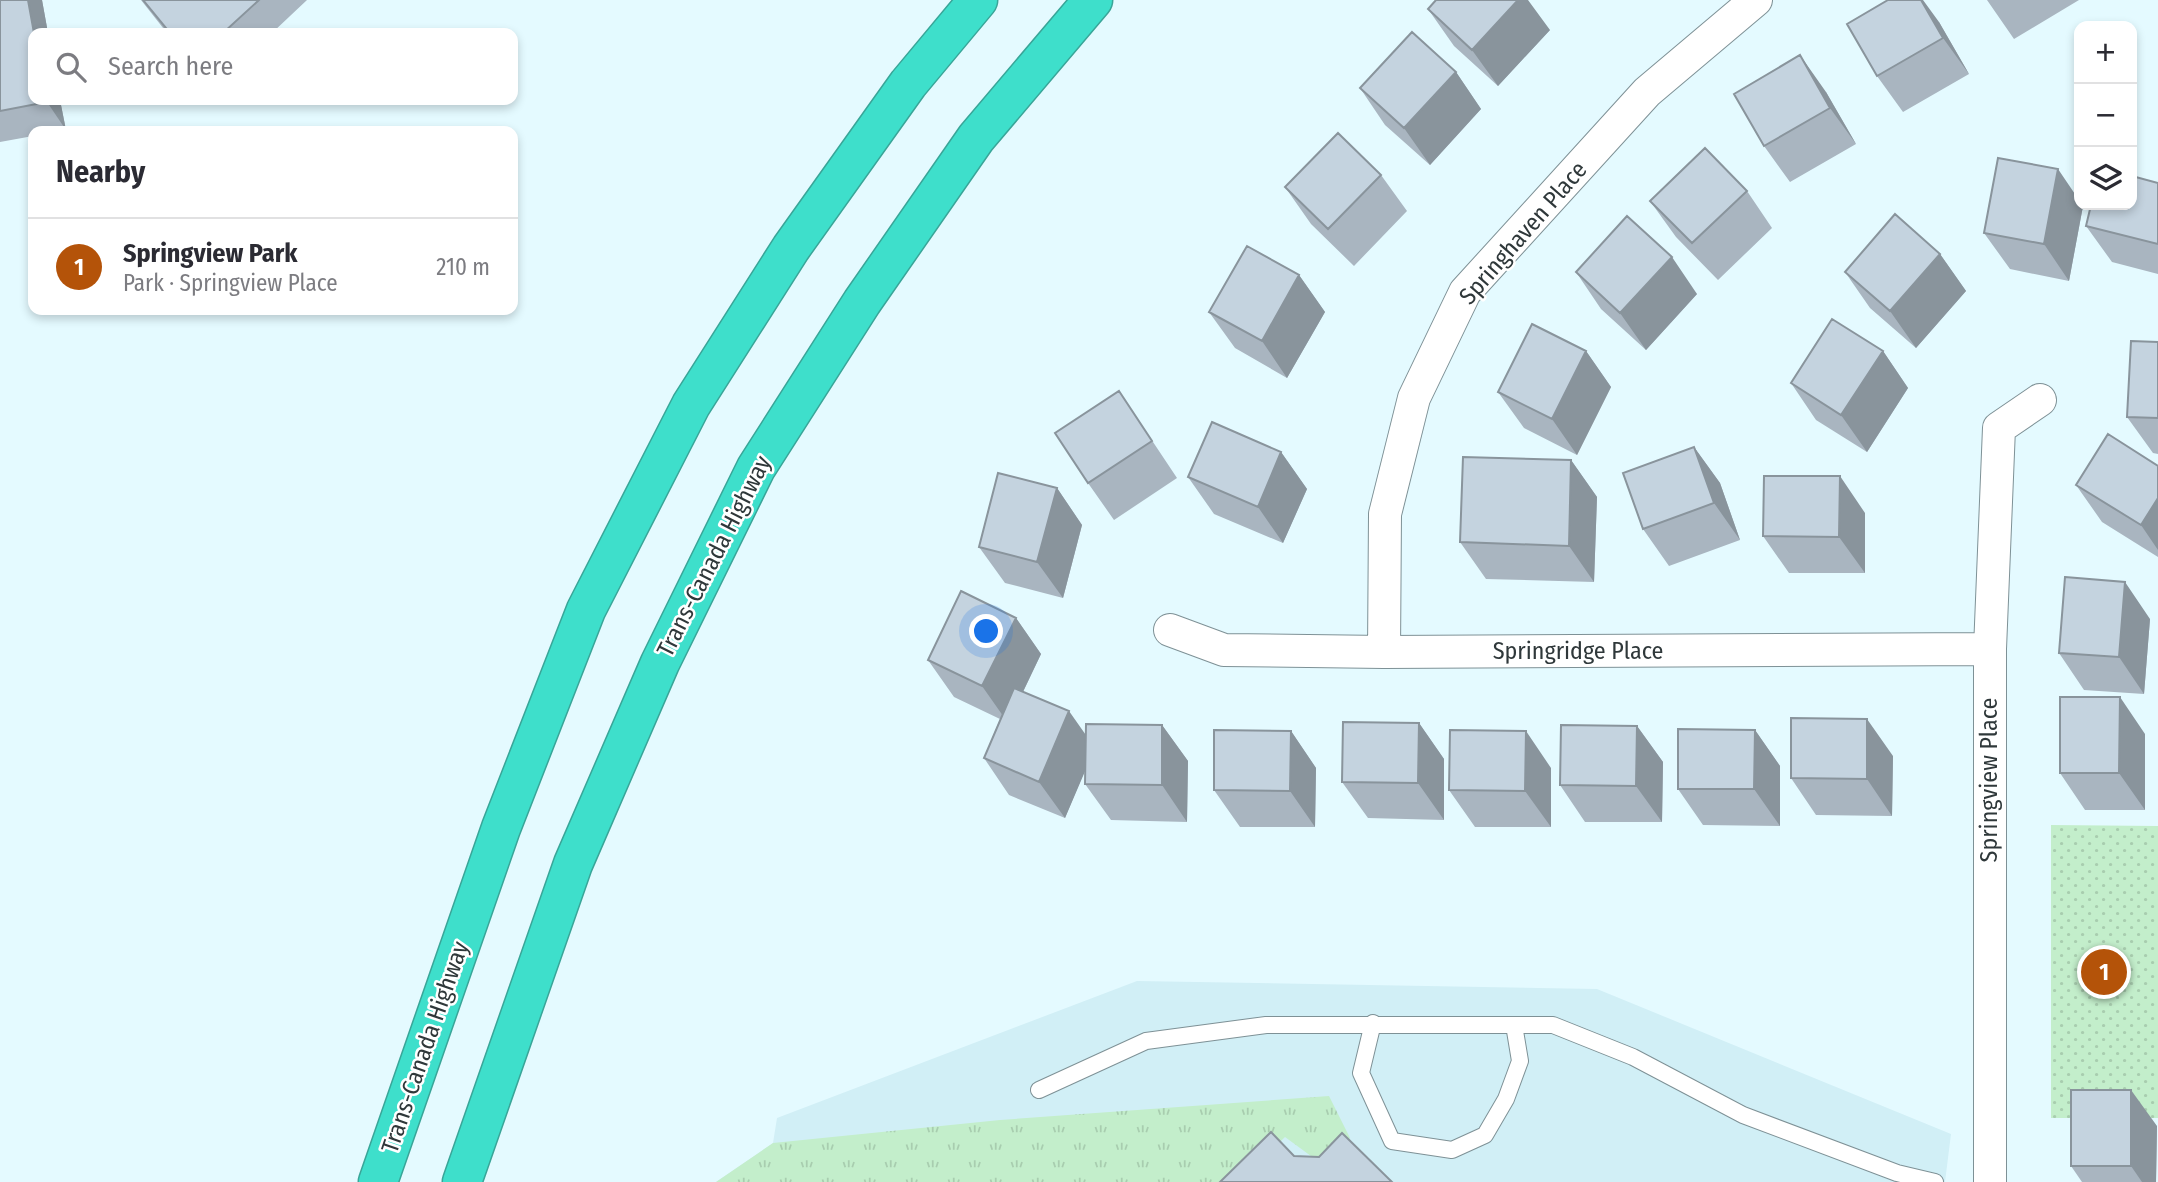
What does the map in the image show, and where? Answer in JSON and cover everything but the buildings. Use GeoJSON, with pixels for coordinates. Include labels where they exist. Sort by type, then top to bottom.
{"type":"FeatureCollection","features":[{"type":"Feature","properties":{"kind":"highway","name":"Trans-Canada Highway"},"geometry":{"type":"LineString","coordinates":[[378,1182],[501,828],[593,598],[691,405],[791,248],[908,84],[978,0]]}},
{"type":"Feature","properties":{"kind":"highway","name":"Trans-Canada Highway"},"geometry":{"type":"LineString","coordinates":[[462,1182],[573,864],[660,663],[756,468],[862,302],[976,138],[1093,0]]}},
{"type":"Feature","properties":{"kind":"street","name":"Springhaven Place"},"geometry":{"type":"LineString","coordinates":[[1384,652],[1385,514],[1414,398],[1465,292],[1647,92],[1756,0]]}},
{"type":"Feature","properties":{"kind":"street","name":"Springview Place"},"geometry":{"type":"LineString","coordinates":[[1990,1182],[1990,649],[1999,428],[2040,400]]}},
{"type":"Feature","properties":{"kind":"street","name":"Springridge Place"},"geometry":{"type":"LineString","coordinates":[[1170,630],[1224,650],[1384,652],[1990,649]]}},
{"type":"Feature","properties":{"kind":"lane"},"geometry":{"type":"LineString","coordinates":[[1373,1023],[1361,1073],[1392,1141],[1452,1150],[1485,1135],[1506,1099],[1520,1061],[1514,1024]]}},
{"type":"Feature","properties":{"kind":"lane"},"geometry":{"type":"LineString","coordinates":[[1039,1090],[1146,1041],[1266,1024],[1553,1024],[1633,1057],[1743,1115],[1897,1173],[1935,1182]]}},
{"type":"Feature","properties":{"kind":"shaded area"},"geometry":{"type":"Polygon","coordinates":[[[1137,981],[1597,989],[1951,1134],[1945,1182],[716,1182],[773,1143],[777,1118],[1137,981]]]}},
{"type":"Feature","properties":{"kind":"green space"},"geometry":{"type":"Polygon","coordinates":[[[2051,825],[2158,826],[2158,1118],[2051,1118],[2051,825]]]}},
{"type":"Feature","properties":{"kind":"green space"},"geometry":{"type":"Polygon","coordinates":[[[1329,1096],[1350,1138],[1332,1160],[1315,1159],[1285,1137],[1239,1182],[716,1182],[773,1143],[1000,1120],[1329,1096]]]}},
{"type":"Feature","properties":{"kind":"place","name":"Springview Park"},"geometry":{"type":"Point","coordinates":[2104,972]}}]}
